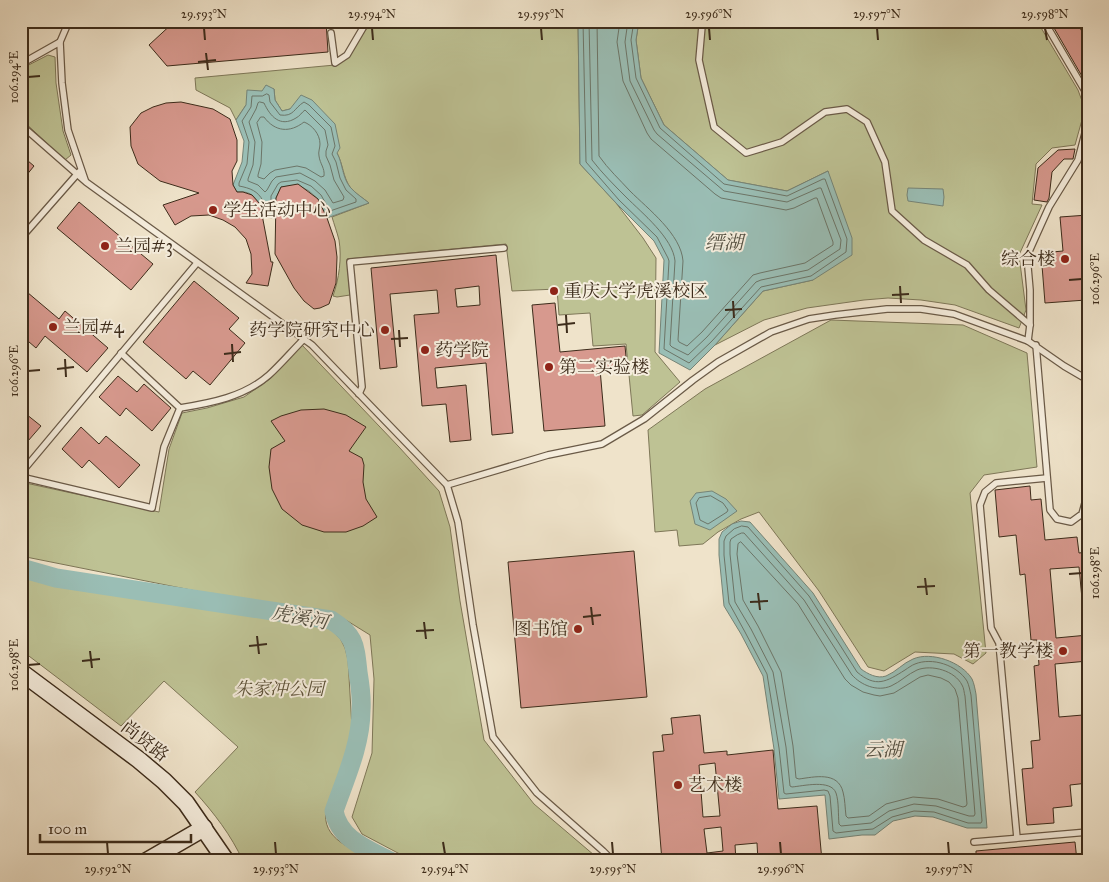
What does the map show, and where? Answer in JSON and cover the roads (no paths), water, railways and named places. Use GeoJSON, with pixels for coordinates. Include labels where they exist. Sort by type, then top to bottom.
{"type":"FeatureCollection","features":[{"type":"Feature","properties":{"kind":"street","name":"尚贤路"},"geometry":{"type":"LineString","coordinates":[[21,672],[139,760],[164,781],[186,803],[226,861]]}},
{"type":"Feature","properties":{"kind":"street"},"geometry":{"type":"LineString","coordinates":[[147,861],[204,828]]}},
{"type":"Feature","properties":{"kind":"lane"},"geometry":{"type":"LineString","coordinates":[[69,21],[60,42],[62,83],[68,130],[79,172]]}},
{"type":"Feature","properties":{"kind":"lane"},"geometry":{"type":"LineString","coordinates":[[331,32],[335,63],[347,55],[367,21]]}},
{"type":"Feature","properties":{"kind":"lane"},"geometry":{"type":"LineString","coordinates":[[706,21],[702,26],[699,60],[714,127],[746,153],[782,142],[825,112],[847,109],[867,122],[885,162],[892,211],[924,240],[967,265],[989,290],[1030,326]]}},
{"type":"Feature","properties":{"kind":"lane"},"geometry":{"type":"LineString","coordinates":[[1044,21],[1088,96]]}},
{"type":"Feature","properties":{"kind":"lane"},"geometry":{"type":"LineString","coordinates":[[21,64],[60,42]]}},
{"type":"Feature","properties":{"kind":"lane"},"geometry":{"type":"LineString","coordinates":[[1028,341],[1030,290],[1027,256],[1049,207],[1078,160],[1088,122]]}},
{"type":"Feature","properties":{"kind":"lane"},"geometry":{"type":"LineString","coordinates":[[21,125],[79,172],[86,182],[312,345],[447,486],[458,522],[493,737],[537,793],[613,861]]}},
{"type":"Feature","properties":{"kind":"lane"},"geometry":{"type":"LineString","coordinates":[[1080,152],[1088,146]]}},
{"type":"Feature","properties":{"kind":"lane"},"geometry":{"type":"LineString","coordinates":[[21,238],[79,172]]}},
{"type":"Feature","properties":{"kind":"lane"},"geometry":{"type":"LineString","coordinates":[[359,394],[362,387],[350,262],[504,248]]}},
{"type":"Feature","properties":{"kind":"lane"},"geometry":{"type":"LineString","coordinates":[[21,473],[197,262]]}},
{"type":"Feature","properties":{"kind":"lane"},"geometry":{"type":"LineString","coordinates":[[447,486],[548,455],[602,444],[644,419],[718,362],[772,332],[809,319],[887,309],[921,309],[954,314],[1028,341],[1088,380]]}},
{"type":"Feature","properties":{"kind":"lane"},"geometry":{"type":"LineString","coordinates":[[180,408],[208,404],[242,393],[268,376],[304,339]]}},
{"type":"Feature","properties":{"kind":"lane"},"geometry":{"type":"LineString","coordinates":[[1036,345],[1050,510],[1057,520],[1071,522],[1082,514],[1088,492]]}},
{"type":"Feature","properties":{"kind":"lane"},"geometry":{"type":"LineString","coordinates":[[121,353],[180,408]]}},
{"type":"Feature","properties":{"kind":"lane"},"geometry":{"type":"LineString","coordinates":[[21,477],[152,508],[164,447],[180,408]]}},
{"type":"Feature","properties":{"kind":"lane"},"geometry":{"type":"LineString","coordinates":[[1017,838],[999,642],[991,628],[980,505],[985,492],[996,484],[1047,478]]}},
{"type":"Feature","properties":{"kind":"lane"},"geometry":{"type":"LineString","coordinates":[[974,842],[1088,832]]}},
{"type":"Feature","properties":{"kind":"water","name":"缙湖"},"geometry":{"type":"Polygon","coordinates":[[[578,21],[639,21],[636,40],[641,78],[664,125],[728,180],[787,191],[828,171],[852,238],[852,255],[813,280],[763,291],[690,370],[659,353],[664,260],[654,241],[580,164],[578,21]]]}},
{"type":"Feature","properties":{"kind":"water"},"geometry":{"type":"Polygon","coordinates":[[[266,85],[274,89],[275,100],[282,111],[290,109],[301,95],[312,100],[335,124],[340,148],[337,153],[345,179],[352,189],[369,203],[327,218],[318,199],[309,191],[298,185],[281,187],[276,198],[276,218],[262,217],[258,202],[252,195],[237,192],[233,185],[242,162],[244,141],[236,120],[246,105],[247,90],[262,91],[266,85]]]}},
{"type":"Feature","properties":{"kind":"water"},"geometry":{"type":"Polygon","coordinates":[[[908,188],[943,189],[943,206],[908,201],[908,188]]]}},
{"type":"Feature","properties":{"kind":"water"},"geometry":{"type":"Polygon","coordinates":[[[712,491],[726,499],[737,511],[710,530],[695,524],[690,501],[696,493],[712,491]]]}},
{"type":"Feature","properties":{"kind":"water","name":"云湖"},"geometry":{"type":"Polygon","coordinates":[[[741,521],[750,522],[813,593],[861,669],[873,676],[883,677],[913,659],[928,656],[954,663],[967,673],[973,681],[976,694],[987,828],[967,828],[933,817],[915,816],[893,821],[875,835],[829,839],[825,795],[779,799],[763,676],[724,606],[719,539],[722,532],[732,524],[741,521]]]}},
{"type":"Feature","properties":{"kind":"waterway","name":"虎溪河"},"geometry":{"type":"LineString","coordinates":[[21,568],[56,578],[331,620],[339,625],[349,636],[356,655],[361,705],[355,749],[334,811],[337,821],[348,836],[363,847],[390,861]]}},
{"type":"Feature","properties":{"kind":"place","name":"学生活动中心"},"geometry":{"type":"Point","coordinates":[213,210]}},
{"type":"Feature","properties":{"kind":"place","name":"兰园#3"},"geometry":{"type":"Point","coordinates":[105,246]}},
{"type":"Feature","properties":{"kind":"place","name":"综合楼"},"geometry":{"type":"Point","coordinates":[1065,259]}},
{"type":"Feature","properties":{"kind":"place","name":"重庆大学虎溪校区"},"geometry":{"type":"Point","coordinates":[554,291]}},
{"type":"Feature","properties":{"kind":"place","name":"兰园#4"},"geometry":{"type":"Point","coordinates":[53,327]}},
{"type":"Feature","properties":{"kind":"place","name":"药学院研究中心"},"geometry":{"type":"Point","coordinates":[385,330]}},
{"type":"Feature","properties":{"kind":"place","name":"药学院"},"geometry":{"type":"Point","coordinates":[425,350]}},
{"type":"Feature","properties":{"kind":"place","name":"第二实验楼"},"geometry":{"type":"Point","coordinates":[549,367]}},
{"type":"Feature","properties":{"kind":"place","name":"图书馆"},"geometry":{"type":"Point","coordinates":[578,629]}},
{"type":"Feature","properties":{"kind":"place","name":"第一教学楼"},"geometry":{"type":"Point","coordinates":[1063,651]}},
{"type":"Feature","properties":{"kind":"place","name":"艺术楼"},"geometry":{"type":"Point","coordinates":[678,785]}},
{"type":"Feature","properties":{"kind":"park label","name":"朱家冲公园"},"geometry":{"type":"Point","coordinates":[279,689]}}]}
